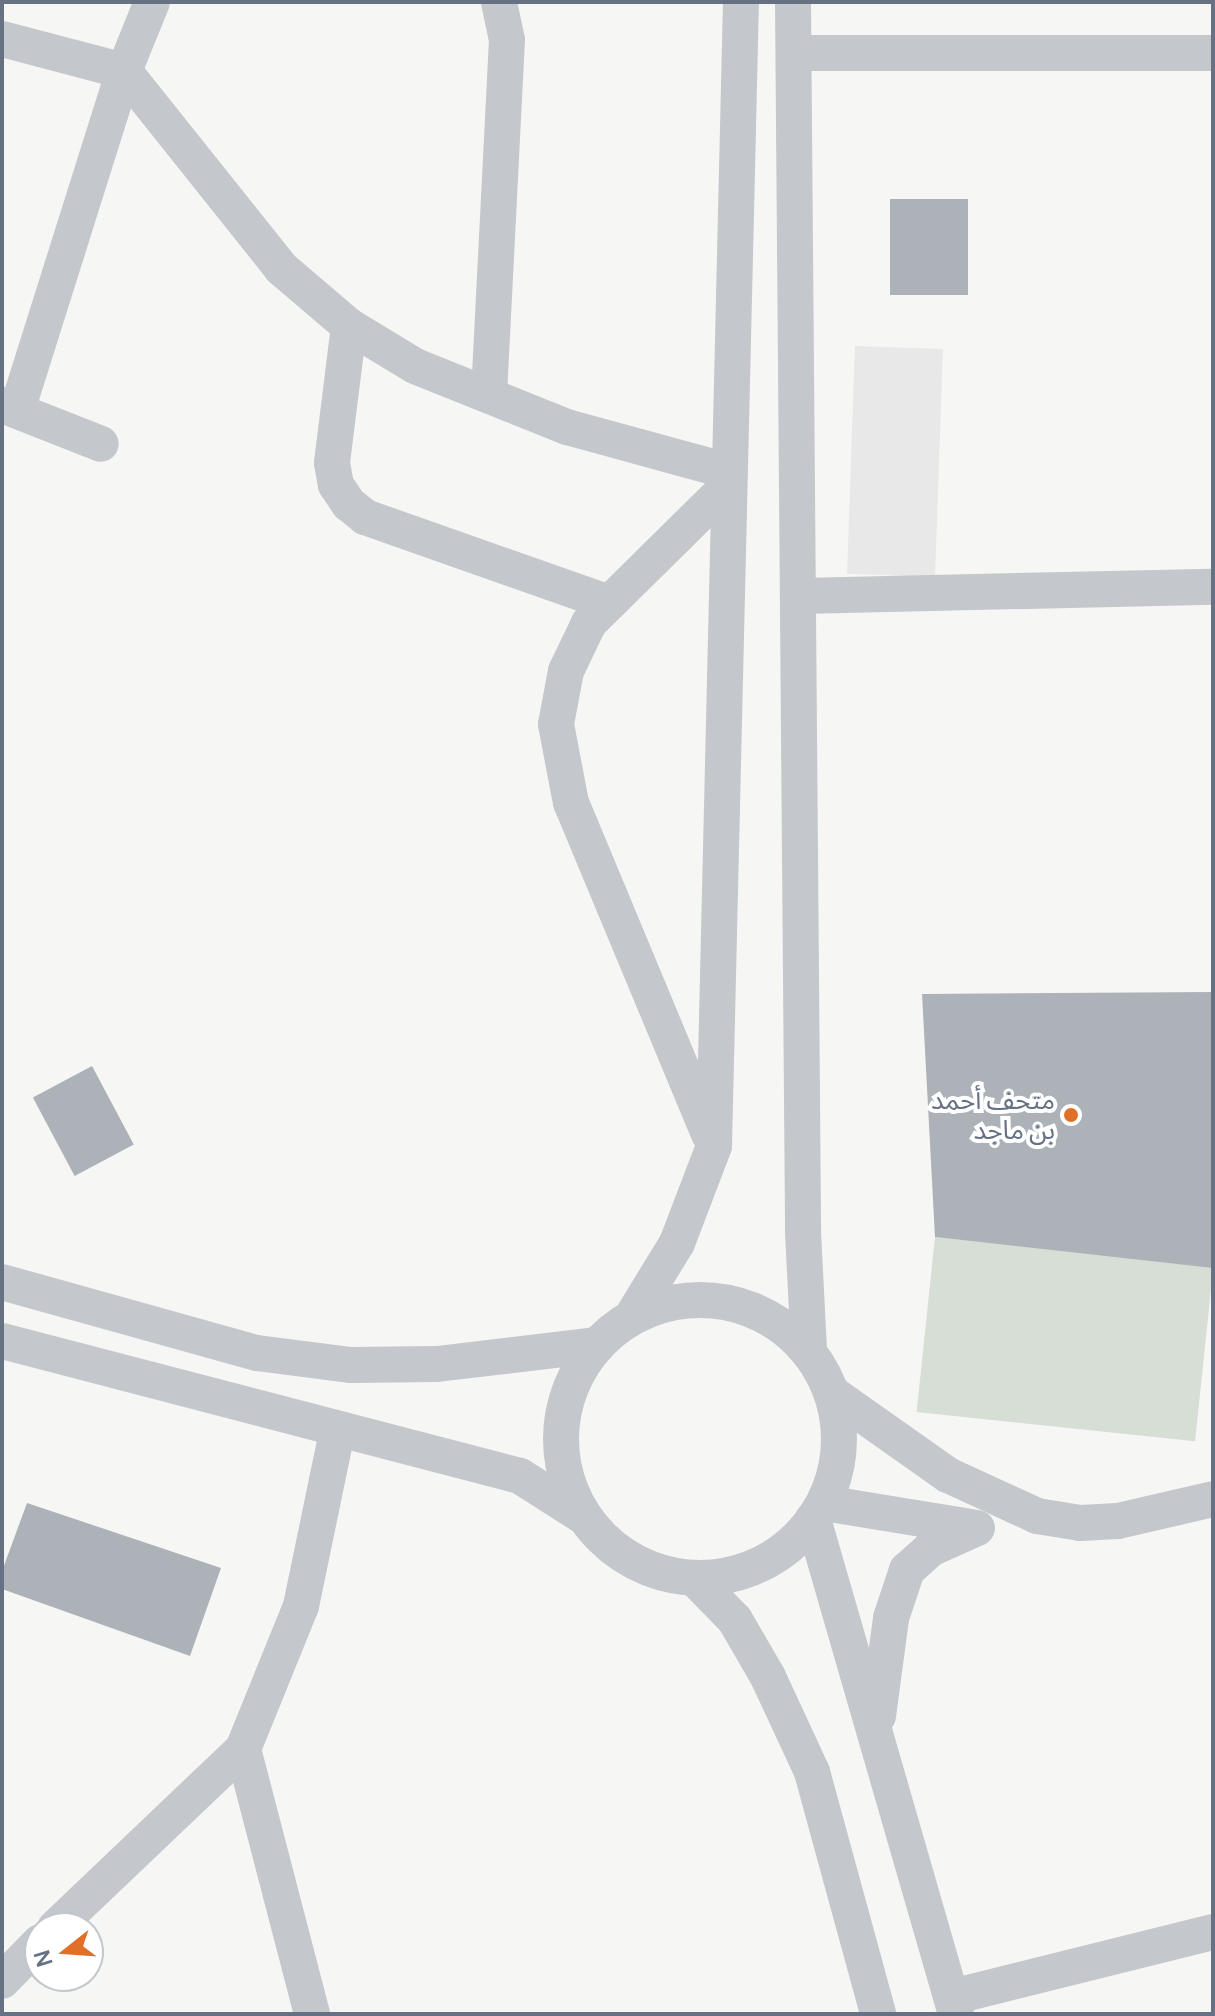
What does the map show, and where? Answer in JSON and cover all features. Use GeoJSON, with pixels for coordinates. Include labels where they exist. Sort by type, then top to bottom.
{"type":"FeatureCollection","features":[{"type":"Feature","properties":{"kind":"street"},"geometry":{"type":"LineString","coordinates":[[101,444],[10,408],[124,71],[152,2]]}},
{"type":"Feature","properties":{"kind":"street"},"geometry":{"type":"LineString","coordinates":[[489,395],[507,40],[499,2]]}},
{"type":"Feature","properties":{"kind":"street"},"geometry":{"type":"LineString","coordinates":[[584,1517],[565,1475],[561,1428],[571,1384],[596,1345],[633,1315],[677,1243],[714,1146],[741,2]]}},
{"type":"Feature","properties":{"kind":"street"},"geometry":{"type":"LineString","coordinates":[[793,2],[801,596],[803,1232],[809,1351]]}},
{"type":"Feature","properties":{"kind":"street"},"geometry":{"type":"LineString","coordinates":[[2,39],[124,71],[281,268],[349,326],[415,366],[582,432],[728,479]]}},
{"type":"Feature","properties":{"kind":"street"},"geometry":{"type":"LineString","coordinates":[[794,53],[1213,53]]}},
{"type":"Feature","properties":{"kind":"street"},"geometry":{"type":"LineString","coordinates":[[349,326],[332,463],[336,485],[349,504],[365,517],[607,602]]}},
{"type":"Feature","properties":{"kind":"street"},"geometry":{"type":"LineString","coordinates":[[714,1146],[562,778],[556,724],[563,684],[576,646],[607,602],[728,479]]}},
{"type":"Feature","properties":{"kind":"street"},"geometry":{"type":"LineString","coordinates":[[801,596],[1213,587]]}},
{"type":"Feature","properties":{"kind":"street"},"geometry":{"type":"LineString","coordinates":[[2,1282],[257,1353],[351,1365],[437,1364],[596,1345]]}},
{"type":"Feature","properties":{"kind":"street"},"geometry":{"type":"LineString","coordinates":[[2,1341],[337,1432],[520,1476],[584,1517],[614,1549],[652,1570],[695,1579],[734,1575],[769,1561],[799,1538],[819,1511],[836,1471],[840,1432],[833,1394],[809,1351],[773,1319],[728,1301],[680,1299],[633,1315]]}},
{"type":"Feature","properties":{"kind":"street"},"geometry":{"type":"LineString","coordinates":[[833,1394],[948,1475],[1037,1516],[1080,1523],[1118,1521],[1213,1499]]}},
{"type":"Feature","properties":{"kind":"street"},"geometry":{"type":"LineString","coordinates":[[72,1912],[243,1749],[301,1606],[337,1432]]}},
{"type":"Feature","properties":{"kind":"street"},"geometry":{"type":"LineString","coordinates":[[819,1511],[975,1529]]}},
{"type":"Feature","properties":{"kind":"street"},"geometry":{"type":"LineString","coordinates":[[819,1511],[876,1730],[954,2006],[1213,1932]]}},
{"type":"Feature","properties":{"kind":"street"},"geometry":{"type":"LineString","coordinates":[[876,1730],[891,1618],[907,1570],[930,1549],[975,1529],[1037,1516]]}},
{"type":"Feature","properties":{"kind":"street"},"geometry":{"type":"LineString","coordinates":[[695,1579],[735,1620],[812,1772],[878,2014]]}},
{"type":"Feature","properties":{"kind":"street"},"geometry":{"type":"LineString","coordinates":[[243,1749],[312,2014]]}},
{"type":"Feature","properties":{"kind":"street"},"geometry":{"type":"LineString","coordinates":[[2,1981],[24,1958]]}},
{"type":"Feature","properties":{"kind":"shaded area"},"geometry":{"type":"Polygon","coordinates":[[[855,346],[943,349],[935,577],[847,574],[855,346]]]}},
{"type":"Feature","properties":{"kind":"shaded area"},"geometry":{"type":"Polygon","coordinates":[[[935,1237],[1213,1266],[1195,1441],[917,1412],[935,1237]]]}},
{"type":"Feature","properties":{"kind":"building"},"geometry":{"type":"Polygon","coordinates":[[[890,199],[968,199],[968,295],[890,295],[890,199]]]}},
{"type":"Feature","properties":{"kind":"building","name":"متحف أحمد بن ماجد"},"geometry":{"type":"Polygon","coordinates":[[[1213,992],[1213,1268],[935,1237],[922,994],[1213,992]]]}},
{"type":"Feature","properties":{"kind":"building"},"geometry":{"type":"Polygon","coordinates":[[[92,1066],[134,1145],[75,1176],[33,1097],[92,1066]]]}},
{"type":"Feature","properties":{"kind":"building"},"geometry":{"type":"Polygon","coordinates":[[[27,1503],[221,1568],[190,1656],[2,1589],[2,1571],[27,1503]]]}},
{"type":"Feature","properties":{"kind":"place","name":"متحف أحمد بن ماجد"},"geometry":{"type":"Point","coordinates":[1071,1115]}}]}
